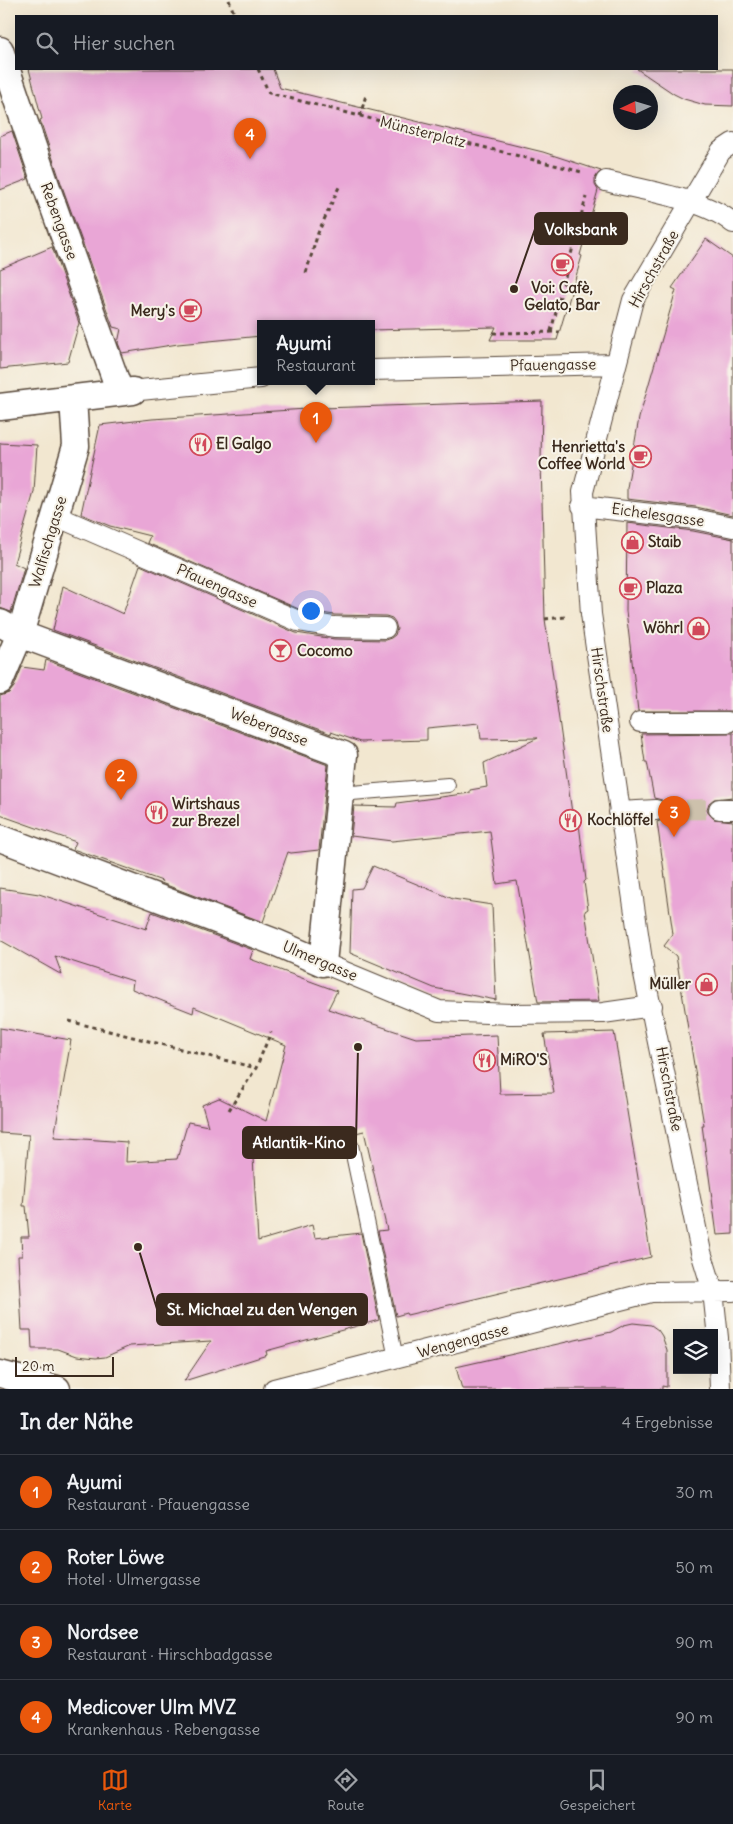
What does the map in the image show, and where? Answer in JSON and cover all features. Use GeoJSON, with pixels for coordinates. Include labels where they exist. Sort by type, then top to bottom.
{"type":"FeatureCollection","features":[{"type":"Feature","properties":{"kind":"street","name":"Rebengasse"},"geometry":{"type":"LineString","coordinates":[[0,50],[49,194],[126,391]]}},
{"type":"Feature","properties":{"kind":"street","name":"Hirschstraße"},"geometry":{"type":"LineString","coordinates":[[720,1389],[718,1338],[723,1291],[701,1252],[644,974],[591,614],[582,492],[633,300],[727,147]]}},
{"type":"Feature","properties":{"kind":"street"},"geometry":{"type":"LineString","coordinates":[[606,181],[692,202],[728,218]]}},
{"type":"Feature","properties":{"kind":"street","name":"Pfauengasse"},"geometry":{"type":"LineString","coordinates":[[375,370],[615,364]]}},
{"type":"Feature","properties":{"kind":"street"},"geometry":{"type":"LineString","coordinates":[[0,407],[126,391],[257,378]]}},
{"type":"Feature","properties":{"kind":"street","name":"Walfischgasse"},"geometry":{"type":"LineString","coordinates":[[0,681],[10,629],[56,516],[76,446],[73,398]]}},
{"type":"Feature","properties":{"kind":"street","name":"Eichelesgasse"},"geometry":{"type":"LineString","coordinates":[[582,506],[695,519],[733,527]]}},
{"type":"Feature","properties":{"kind":"street","name":"Pfauengasse"},"geometry":{"type":"LineString","coordinates":[[56,516],[298,621],[334,627],[385,628]]}},
{"type":"Feature","properties":{"kind":"street","name":"Webergasse"},"geometry":{"type":"LineString","coordinates":[[10,629],[344,755],[323,962]]}},
{"type":"Feature","properties":{"kind":"street"},"geometry":{"type":"LineString","coordinates":[[640,722],[728,722]]}},
{"type":"Feature","properties":{"kind":"street"},"geometry":{"type":"LineString","coordinates":[[619,812],[656,810]]}},
{"type":"Feature","properties":{"kind":"street","name":"Ulmergasse"},"geometry":{"type":"LineString","coordinates":[[0,838],[276,943],[438,1011],[511,1014],[602,1013],[652,1006]]}},
{"type":"Feature","properties":{"kind":"street","name":"Wengengasse"},"geometry":{"type":"LineString","coordinates":[[274,1389],[651,1292],[723,1291]]}},
{"type":"Feature","properties":{"kind":"street"},"geometry":{"type":"LineString","coordinates":[[0,1374],[57,1389]]}},
{"type":"Feature","properties":{"kind":"lane"},"geometry":{"type":"LineString","coordinates":[[340,794],[448,785]]}},
{"type":"Feature","properties":{"kind":"lane"},"geometry":{"type":"LineString","coordinates":[[352,1145],[396,1358]]}},
{"type":"Feature","properties":{"kind":"path"},"geometry":{"type":"LineString","coordinates":[[228,0],[235,15]]}},
{"type":"Feature","properties":{"kind":"path","name":"Münsterplatz"},"geometry":{"type":"LineString","coordinates":[[258,70],[269,93],[583,172]]}},
{"type":"Feature","properties":{"kind":"path"},"geometry":{"type":"LineString","coordinates":[[360,116],[366,95]]}},
{"type":"Feature","properties":{"kind":"path"},"geometry":{"type":"LineString","coordinates":[[306,273],[318,233],[339,188]]}},
{"type":"Feature","properties":{"kind":"path"},"geometry":{"type":"LineString","coordinates":[[551,331],[587,193]]}},
{"type":"Feature","properties":{"kind":"path"},"geometry":{"type":"LineString","coordinates":[[493,333],[559,332]]}},
{"type":"Feature","properties":{"kind":"path"},"geometry":{"type":"LineString","coordinates":[[69,1021],[256,1068]]}},
{"type":"Feature","properties":{"kind":"path"},"geometry":{"type":"LineString","coordinates":[[229,1110],[256,1068],[271,1032]]}},
{"type":"Feature","properties":{"kind":"building"},"geometry":{"type":"Polygon","coordinates":[[[733,69],[733,106],[705,105],[674,94],[638,70],[733,69]]]}},
{"type":"Feature","properties":{"kind":"building"},"geometry":{"type":"Polygon","coordinates":[[[29,70],[273,70],[280,88],[543,152],[601,171],[595,178],[595,185],[598,190],[580,255],[582,256],[557,340],[490,340],[496,327],[375,330],[375,320],[257,320],[257,336],[178,344],[122,353],[118,343],[121,329],[113,327],[63,189],[40,120],[42,119],[29,70]]]}},
{"type":"Feature","properties":{"kind":"building"},"geometry":{"type":"Polygon","coordinates":[[[12,131],[28,179],[0,190],[0,136],[12,131]]]}},
{"type":"Feature","properties":{"kind":"building"},"geometry":{"type":"Polygon","coordinates":[[[706,239],[733,258],[733,515],[696,507],[627,499],[627,488],[639,418],[676,290],[672,288],[706,239]]]}},
{"type":"Feature","properties":{"kind":"building"},"geometry":{"type":"Polygon","coordinates":[[[52,247],[79,323],[68,362],[0,369],[0,269],[52,247]]]}},
{"type":"Feature","properties":{"kind":"building"},"geometry":{"type":"Polygon","coordinates":[[[542,401],[541,461],[545,619],[572,813],[578,816],[586,880],[584,882],[588,909],[585,911],[599,1001],[538,1002],[517,881],[497,884],[490,831],[392,841],[351,836],[354,806],[396,807],[397,803],[470,793],[470,790],[487,787],[484,763],[538,738],[481,739],[479,723],[427,728],[427,740],[360,742],[331,732],[331,734],[53,630],[63,586],[123,614],[140,565],[296,633],[334,639],[385,640],[395,635],[397,629],[392,618],[386,616],[335,615],[301,610],[147,543],[150,536],[110,526],[81,514],[100,425],[152,419],[322,408],[542,401]]]}},
{"type":"Feature","properties":{"kind":"building"},"geometry":{"type":"Polygon","coordinates":[[[0,443],[37,445],[34,492],[14,563],[24,568],[11,612],[0,608],[0,443]]]}},
{"type":"Feature","properties":{"kind":"building"},"geometry":{"type":"Polygon","coordinates":[[[627,523],[693,531],[733,539],[733,711],[638,711],[626,611],[627,523]]]}},
{"type":"Feature","properties":{"kind":"building"},"geometry":{"type":"Polygon","coordinates":[[[46,660],[328,765],[319,850],[288,852],[263,922],[161,883],[162,881],[73,849],[76,842],[0,815],[0,696],[9,693],[14,687],[22,667],[44,670],[46,660]]]}},
{"type":"Feature","properties":{"kind":"building"},"geometry":{"type":"Polygon","coordinates":[[[733,733],[733,797],[714,799],[709,803],[707,809],[714,819],[733,821],[733,1234],[717,1235],[702,1125],[704,1125],[676,956],[664,946],[673,934],[657,822],[666,816],[668,809],[662,800],[654,798],[647,762],[645,762],[641,734],[733,733]]]}},
{"type":"Feature","properties":{"kind":"building"},"geometry":{"type":"Polygon","coordinates":[[[373,866],[453,899],[492,905],[496,1000],[434,988],[350,953],[352,889],[362,888],[373,866]]]}},
{"type":"Feature","properties":{"kind":"building"},"geometry":{"type":"Polygon","coordinates":[[[0,888],[39,894],[146,929],[152,912],[253,950],[250,959],[337,991],[328,1009],[416,1038],[497,1035],[500,1094],[554,1093],[544,1034],[614,1032],[651,1257],[407,1315],[406,1313],[396,1316],[378,1231],[387,1230],[364,1131],[253,1158],[258,1241],[312,1225],[315,1238],[361,1233],[379,1320],[266,1351],[267,1355],[184,1381],[211,1341],[130,1346],[105,1357],[96,1358],[77,1356],[58,1349],[32,1349],[31,1330],[22,1330],[18,1256],[22,1256],[21,1237],[29,1237],[26,1206],[23,1206],[29,1135],[0,1133],[0,1028],[71,1040],[54,1137],[127,1142],[126,1162],[177,1159],[188,1122],[208,1126],[202,1105],[219,1098],[266,1121],[286,1045],[194,1007],[193,1013],[132,989],[133,981],[55,956],[62,975],[0,940],[0,888]]]}},
{"type":"Feature","properties":{"kind":"building"},"geometry":{"type":"Polygon","coordinates":[[[633,1323],[651,1325],[662,1336],[667,1350],[667,1387],[662,1386],[662,1389],[462,1389],[456,1367],[611,1332],[624,1325],[633,1323]]]}},
{"type":"Feature","properties":{"kind":"tunnel"},"geometry":{"type":"LineString","coordinates":[[656,810],[719,809]]}},
{"type":"Feature","properties":{"kind":"place","name":"Medicover Ulm MVZ"},"geometry":{"type":"Point","coordinates":[250,159]}},
{"type":"Feature","properties":{"kind":"place","name":"Voi: Cafè, Gelato, Bar"},"geometry":{"type":"Point","coordinates":[562,265]}},
{"type":"Feature","properties":{"kind":"place","name":"Volksbank"},"geometry":{"type":"Point","coordinates":[514,289]}},
{"type":"Feature","properties":{"kind":"place","name":"Mery's"},"geometry":{"type":"Point","coordinates":[191,311]}},
{"type":"Feature","properties":{"kind":"place","name":"Ayumi"},"geometry":{"type":"Point","coordinates":[316,443]}},
{"type":"Feature","properties":{"kind":"place","name":"El Galgo"},"geometry":{"type":"Point","coordinates":[200,444]}},
{"type":"Feature","properties":{"kind":"place","name":"Henrietta's Coffee World"},"geometry":{"type":"Point","coordinates":[641,456]}},
{"type":"Feature","properties":{"kind":"place","name":"Staib"},"geometry":{"type":"Point","coordinates":[632,542]}},
{"type":"Feature","properties":{"kind":"place","name":"Plaza"},"geometry":{"type":"Point","coordinates":[630,588]}},
{"type":"Feature","properties":{"kind":"place","name":"Wöhrl"},"geometry":{"type":"Point","coordinates":[699,628]}},
{"type":"Feature","properties":{"kind":"place","name":"Cocomo"},"geometry":{"type":"Point","coordinates":[281,651]}},
{"type":"Feature","properties":{"kind":"place","name":"Roter Löwe"},"geometry":{"type":"Point","coordinates":[121,800]}},
{"type":"Feature","properties":{"kind":"place","name":"Wirtshaus zur Brezel"},"geometry":{"type":"Point","coordinates":[156,813]}},
{"type":"Feature","properties":{"kind":"place","name":"Kochlöffel"},"geometry":{"type":"Point","coordinates":[571,820]}},
{"type":"Feature","properties":{"kind":"place","name":"Nordsee"},"geometry":{"type":"Point","coordinates":[674,837]}},
{"type":"Feature","properties":{"kind":"place","name":"Müller"},"geometry":{"type":"Point","coordinates":[707,984]}},
{"type":"Feature","properties":{"kind":"place","name":"Atlantik-Kino"},"geometry":{"type":"Point","coordinates":[358,1047]}},
{"type":"Feature","properties":{"kind":"place","name":"MiRO'S"},"geometry":{"type":"Point","coordinates":[484,1060]}},
{"type":"Feature","properties":{"kind":"place","name":"St. Michael zu den Wengen"},"geometry":{"type":"Point","coordinates":[138,1247]}}]}
